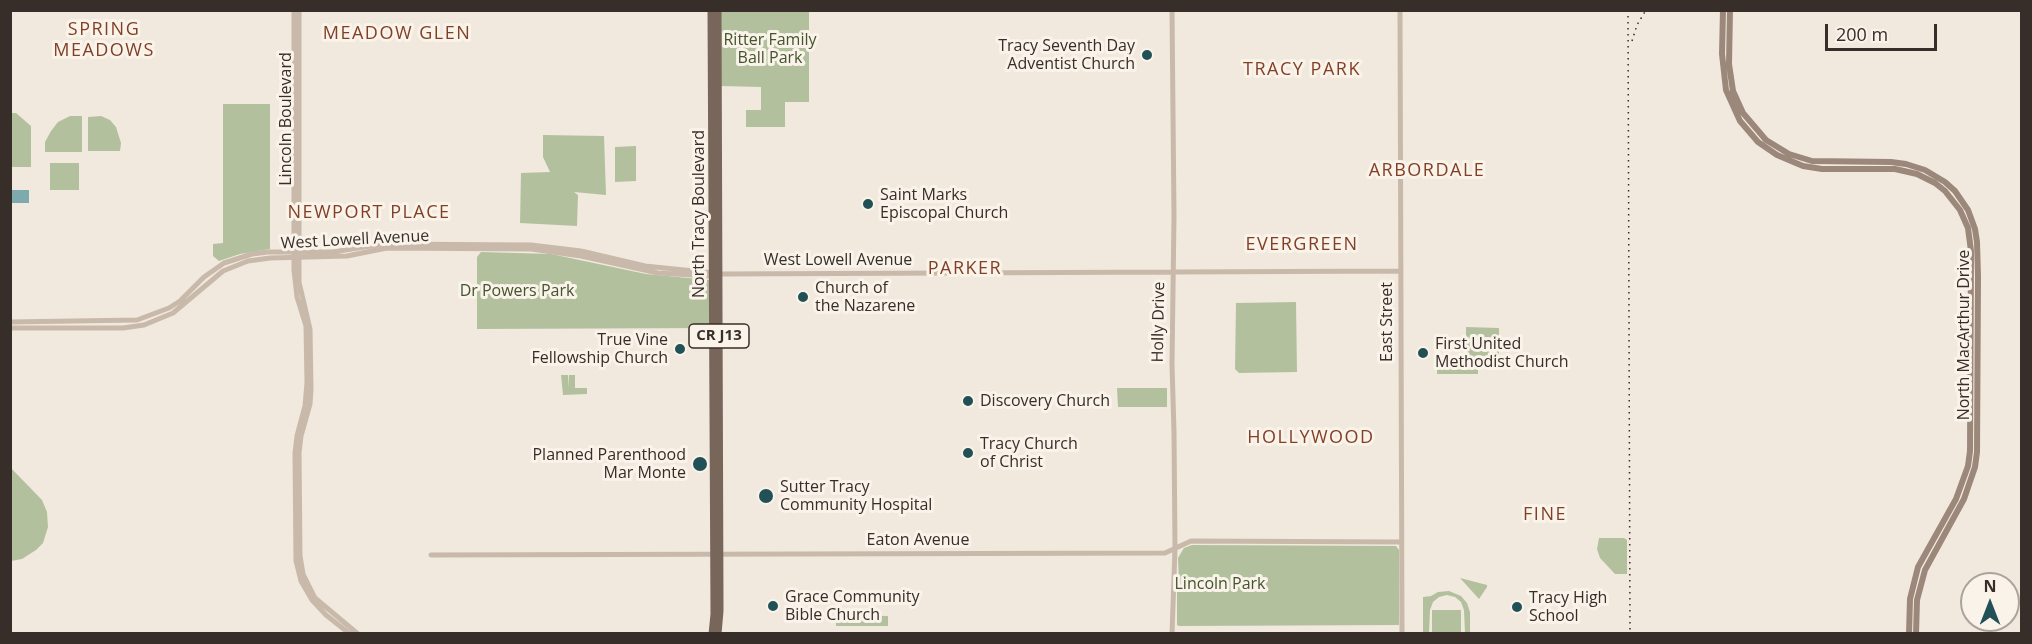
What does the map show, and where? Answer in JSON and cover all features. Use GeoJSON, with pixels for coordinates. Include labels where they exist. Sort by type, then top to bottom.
{"type":"FeatureCollection","features":[{"type":"Feature","properties":{"kind":"main road","name":"North Tracy Boulevard"},"geometry":{"type":"LineString","coordinates":[[711,10],[717,554],[720,617],[718,633]]}},
{"type":"Feature","properties":{"kind":"main road","name":"North Tracy Boulevard"},"geometry":{"type":"LineString","coordinates":[[715,274],[718,10]]}},
{"type":"Feature","properties":{"kind":"main road","name":"North MacArthur Drive"},"geometry":{"type":"LineString","coordinates":[[1723,10],[1722,54],[1726,90],[1740,121],[1758,142],[1777,155],[1803,166],[1822,169],[1894,169],[1917,174],[1945,191],[1960,210],[1968,228],[1971,251],[1968,466],[1956,499],[1918,567],[1910,599],[1909,633]]}},
{"type":"Feature","properties":{"kind":"main road","name":"North MacArthur Drive"},"geometry":{"type":"LineString","coordinates":[[1730,10],[1730,64],[1733,91],[1750,123],[1766,140],[1789,154],[1812,161],[1891,162],[1925,170],[1955,191],[1968,210],[1975,229],[1978,276],[1975,467],[1964,499],[1925,570],[1917,600],[1916,633]]}},
{"type":"Feature","properties":{"kind":"main road","name":"North Tracy Boulevard"},"geometry":{"type":"LineString","coordinates":[[712,633],[717,554]]}},
{"type":"Feature","properties":{"kind":"street","name":"Lincoln Boulevard"},"geometry":{"type":"LineString","coordinates":[[294,10],[297,297],[306,326],[307,383],[305,406],[295,453],[296,561],[300,581],[312,600],[326,615],[350,633]]}},
{"type":"Feature","properties":{"kind":"street","name":"Lincoln Boulevard"},"geometry":{"type":"LineString","coordinates":[[300,10],[297,255],[300,290],[310,328],[311,390],[299,453],[301,565],[307,584],[315,598],[358,633]]}},
{"type":"Feature","properties":{"kind":"street","name":"Holly Drive"},"geometry":{"type":"LineString","coordinates":[[1172,10],[1174,272],[1172,364],[1175,548],[1172,633]]}},
{"type":"Feature","properties":{"kind":"street","name":"East Street"},"geometry":{"type":"LineString","coordinates":[[1400,10],[1402,633]]}},
{"type":"Feature","properties":{"kind":"street","name":"West Lowell Avenue"},"geometry":{"type":"LineString","coordinates":[[10,328],[123,328],[144,325],[173,313],[213,278],[230,268],[258,259],[333,252],[383,244],[531,244],[576,250],[645,266],[715,274],[1401,271]]}},
{"type":"Feature","properties":{"kind":"street","name":"West Lowell Avenue"},"geometry":{"type":"LineString","coordinates":[[10,322],[137,320],[169,308],[180,301],[204,277],[224,263],[252,254],[297,255]]}},
{"type":"Feature","properties":{"kind":"street","name":"Eaton Avenue"},"geometry":{"type":"LineString","coordinates":[[431,555],[1165,553],[1191,541],[1401,542]]}},
{"type":"Feature","properties":{"kind":"green space","name":"Ritter Family Ball Park"},"geometry":{"type":"Polygon","coordinates":[[[720,11],[809,11],[809,102],[785,102],[785,127],[746,127],[746,110],[761,110],[761,87],[720,86],[720,11]]]}},
{"type":"Feature","properties":{"kind":"green space"},"geometry":{"type":"Polygon","coordinates":[[[223,104],[270,104],[270,249],[240,254],[219,261],[213,256],[213,244],[223,243],[223,104]]]}},
{"type":"Feature","properties":{"kind":"green space"},"geometry":{"type":"Polygon","coordinates":[[[11,113],[16,113],[31,126],[31,167],[11,167],[11,113]]]}},
{"type":"Feature","properties":{"kind":"green space"},"geometry":{"type":"Polygon","coordinates":[[[70,116],[82,116],[82,152],[45,152],[45,142],[51,131],[58,122],[70,116]]]}},
{"type":"Feature","properties":{"kind":"green space"},"geometry":{"type":"Polygon","coordinates":[[[101,116],[110,120],[116,127],[121,143],[120,151],[88,151],[88,117],[101,116]]]}},
{"type":"Feature","properties":{"kind":"green space"},"geometry":{"type":"Polygon","coordinates":[[[543,135],[604,136],[606,195],[574,192],[578,195],[577,226],[520,223],[521,173],[550,172],[543,157],[543,135]]]}},
{"type":"Feature","properties":{"kind":"green space"},"geometry":{"type":"Polygon","coordinates":[[[636,146],[636,181],[615,182],[615,147],[636,146]]]}},
{"type":"Feature","properties":{"kind":"green space"},"geometry":{"type":"Polygon","coordinates":[[[50,163],[79,163],[79,190],[50,190],[50,163]]]}},
{"type":"Feature","properties":{"kind":"green space","name":"Dr Powers Park"},"geometry":{"type":"Polygon","coordinates":[[[481,252],[551,254],[646,274],[709,280],[711,328],[477,329],[477,257],[481,252]]]}},
{"type":"Feature","properties":{"kind":"green space"},"geometry":{"type":"Polygon","coordinates":[[[1296,302],[1297,372],[1239,373],[1235,369],[1236,303],[1296,302]]]}},
{"type":"Feature","properties":{"kind":"green space"},"geometry":{"type":"Polygon","coordinates":[[[1466,327],[1499,328],[1499,356],[1478,356],[1478,374],[1437,374],[1437,364],[1466,364],[1466,327]]]}},
{"type":"Feature","properties":{"kind":"green space"},"geometry":{"type":"Polygon","coordinates":[[[561,375],[568,375],[568,388],[569,375],[575,375],[575,388],[587,388],[587,394],[563,395],[561,375]]]}},
{"type":"Feature","properties":{"kind":"green space"},"geometry":{"type":"Polygon","coordinates":[[[1117,388],[1167,388],[1167,407],[1118,407],[1117,388]]]}},
{"type":"Feature","properties":{"kind":"green space"},"geometry":{"type":"Polygon","coordinates":[[[10,467],[42,500],[47,512],[48,527],[43,543],[36,550],[22,559],[11,561],[10,467]]]}},
{"type":"Feature","properties":{"kind":"green space"},"geometry":{"type":"Polygon","coordinates":[[[1599,538],[1627,540],[1627,574],[1615,574],[1600,558],[1597,549],[1599,538]]]}},
{"type":"Feature","properties":{"kind":"green space","name":"Lincoln Park"},"geometry":{"type":"Polygon","coordinates":[[[1192,545],[1396,546],[1399,550],[1399,625],[1179,626],[1177,625],[1178,558],[1184,548],[1192,545]]]}},
{"type":"Feature","properties":{"kind":"green space"},"geometry":{"type":"Polygon","coordinates":[[[1460,578],[1487,585],[1487,587],[1479,599],[1460,578]]]}},
{"type":"Feature","properties":{"kind":"green space"},"geometry":{"type":"Polygon","coordinates":[[[1449,591],[1461,596],[1467,603],[1470,612],[1470,633],[1465,633],[1464,610],[1461,602],[1447,595],[1433,602],[1430,610],[1429,633],[1423,633],[1423,597],[1449,591]]]}},
{"type":"Feature","properties":{"kind":"green space"},"geometry":{"type":"Polygon","coordinates":[[[1432,610],[1461,610],[1461,633],[1432,633],[1432,610]]]}},
{"type":"Feature","properties":{"kind":"green space"},"geometry":{"type":"Polygon","coordinates":[[[836,615],[888,616],[888,626],[836,626],[836,615]]]}},
{"type":"Feature","properties":{"kind":"water"},"geometry":{"type":"Polygon","coordinates":[[[11,190],[29,190],[29,203],[11,203],[11,190]]]}},
{"type":"Feature","properties":{"kind":"railway"},"geometry":{"type":"LineString","coordinates":[[1628,10],[1630,634]]}},
{"type":"Feature","properties":{"kind":"railway"},"geometry":{"type":"LineString","coordinates":[[1632,41],[1637,25],[1646,10]]}},
{"type":"Feature","properties":{"kind":"place","name":"Tracy Seventh Day Adventist Church"},"geometry":{"type":"Point","coordinates":[1147,55]}},
{"type":"Feature","properties":{"kind":"place","name":"Saint Marks Episcopal Church"},"geometry":{"type":"Point","coordinates":[868,204]}},
{"type":"Feature","properties":{"kind":"place","name":"Church of the Nazarene"},"geometry":{"type":"Point","coordinates":[803,297]}},
{"type":"Feature","properties":{"kind":"place","name":"True Vine Fellowship Church"},"geometry":{"type":"Point","coordinates":[680,349]}},
{"type":"Feature","properties":{"kind":"place","name":"First United Methodist Church"},"geometry":{"type":"Point","coordinates":[1423,353]}},
{"type":"Feature","properties":{"kind":"place","name":"Discovery Church"},"geometry":{"type":"Point","coordinates":[968,401]}},
{"type":"Feature","properties":{"kind":"place","name":"Tracy Church of Christ"},"geometry":{"type":"Point","coordinates":[968,453]}},
{"type":"Feature","properties":{"kind":"place","name":"Planned Parenthood Mar Monte"},"geometry":{"type":"Point","coordinates":[700,464]}},
{"type":"Feature","properties":{"kind":"place","name":"Sutter Tracy Community Hospital"},"geometry":{"type":"Point","coordinates":[766,496]}},
{"type":"Feature","properties":{"kind":"place","name":"Grace Community Bible Church"},"geometry":{"type":"Point","coordinates":[773,606]}},
{"type":"Feature","properties":{"kind":"place","name":"Tracy High School"},"geometry":{"type":"Point","coordinates":[1517,607]}},
{"type":"Feature","properties":{"kind":"district","name":"MEADOW GLEN"},"geometry":{"type":"Point","coordinates":[397,34]}},
{"type":"Feature","properties":{"kind":"district","name":"SPRING MEADOWS"},"geometry":{"type":"Point","coordinates":[104,40]}},
{"type":"Feature","properties":{"kind":"district","name":"TRACY PARK"},"geometry":{"type":"Point","coordinates":[1302,70]}},
{"type":"Feature","properties":{"kind":"district","name":"ARBORDALE"},"geometry":{"type":"Point","coordinates":[1427,171]}},
{"type":"Feature","properties":{"kind":"district","name":"NEWPORT PLACE"},"geometry":{"type":"Point","coordinates":[369,213]}},
{"type":"Feature","properties":{"kind":"district","name":"EVERGREEN"},"geometry":{"type":"Point","coordinates":[1302,245]}},
{"type":"Feature","properties":{"kind":"district","name":"PARKER"},"geometry":{"type":"Point","coordinates":[965,269]}},
{"type":"Feature","properties":{"kind":"district","name":"HOLLYWOOD"},"geometry":{"type":"Point","coordinates":[1311,438]}},
{"type":"Feature","properties":{"kind":"district","name":"FINE"},"geometry":{"type":"Point","coordinates":[1545,515]}}]}
